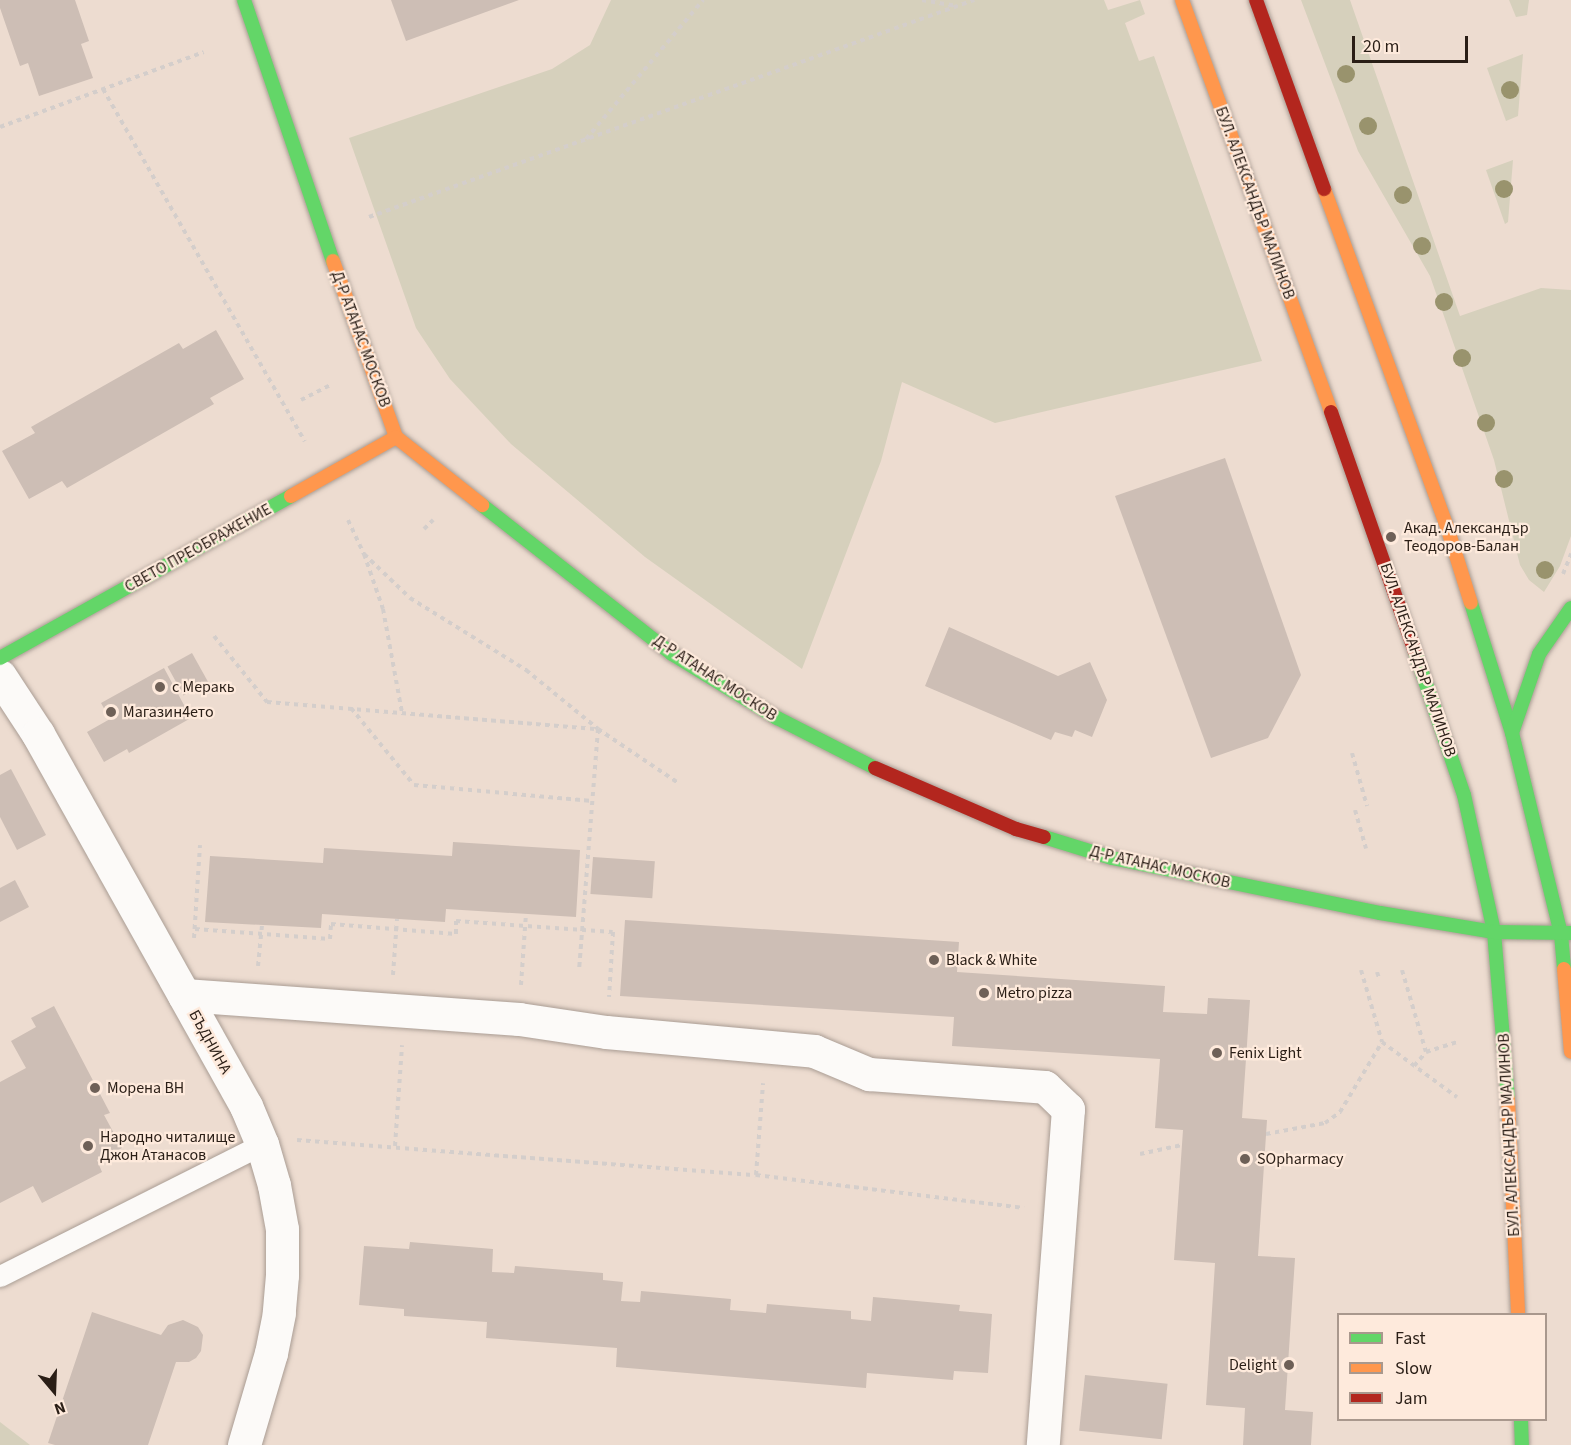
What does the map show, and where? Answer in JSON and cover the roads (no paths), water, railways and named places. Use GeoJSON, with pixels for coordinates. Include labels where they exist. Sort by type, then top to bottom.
{"type":"FeatureCollection","features":[{"type":"Feature","properties":{"kind":"main road","name":"Д-Р АТАНАС МОСКОВ"},"geometry":{"type":"LineString","coordinates":[[244,0],[368,364],[396,437],[672,654],[777,718],[892,777],[1016,830],[1112,858],[1380,914],[1494,932],[1566,934]]}},
{"type":"Feature","properties":{"kind":"main road","name":"БУЛ. АЛЕКСАНДЪР МАЛИНОВ"},"geometry":{"type":"LineString","coordinates":[[1182,0],[1380,549],[1464,795],[1494,932],[1507,1083],[1518,1313]]}},
{"type":"Feature","properties":{"kind":"main road"},"geometry":{"type":"LineString","coordinates":[[1256,0],[1449,533],[1512,733],[1566,934],[1571,1052]]}},
{"type":"Feature","properties":{"kind":"main road","name":"СВЕТО ПРЕОБРАЖЕНИЕ"},"geometry":{"type":"LineString","coordinates":[[0,658],[396,437]]}},
{"type":"Feature","properties":{"kind":"main road"},"geometry":{"type":"LineString","coordinates":[[1512,733],[1539,654],[1571,608]]}},
{"type":"Feature","properties":{"kind":"main road"},"geometry":{"type":"LineString","coordinates":[[1521,1421],[1522,1445]]}},
{"type":"Feature","properties":{"kind":"street","name":"БЪДНИНА"},"geometry":{"type":"LineString","coordinates":[[0,676],[38,734],[246,1106],[262,1144],[274,1185],[282,1229],[282,1275],[279,1313],[271,1353],[244,1445]]}},
{"type":"Feature","properties":{"kind":"street"},"geometry":{"type":"LineString","coordinates":[[184,995],[519,1019],[606,1032],[814,1051],[869,1074],[1044,1087],[1068,1109],[1043,1445]]}},
{"type":"Feature","properties":{"kind":"lane"},"geometry":{"type":"LineString","coordinates":[[0,1276],[262,1144]]}},
{"type":"Feature","properties":{"kind":"place","name":"Акад. Александър Теодоров-Балан"},"geometry":{"type":"Point","coordinates":[1391,537]}},
{"type":"Feature","properties":{"kind":"place","name":"с Меракь"},"geometry":{"type":"Point","coordinates":[160,687]}},
{"type":"Feature","properties":{"kind":"place","name":"Магазин4ето"},"geometry":{"type":"Point","coordinates":[111,712]}},
{"type":"Feature","properties":{"kind":"place","name":"Black & White"},"geometry":{"type":"Point","coordinates":[934,960]}},
{"type":"Feature","properties":{"kind":"place","name":"Metro pizza"},"geometry":{"type":"Point","coordinates":[984,993]}},
{"type":"Feature","properties":{"kind":"place","name":"Fenix Light"},"geometry":{"type":"Point","coordinates":[1217,1053]}},
{"type":"Feature","properties":{"kind":"place","name":"Морена ВН"},"geometry":{"type":"Point","coordinates":[95,1088]}},
{"type":"Feature","properties":{"kind":"place","name":"Народно читалище Джон Атанасов"},"geometry":{"type":"Point","coordinates":[88,1146]}},
{"type":"Feature","properties":{"kind":"place","name":"SOpharmacy"},"geometry":{"type":"Point","coordinates":[1245,1159]}},
{"type":"Feature","properties":{"kind":"place","name":"Delight"},"geometry":{"type":"Point","coordinates":[1289,1365]}}]}
